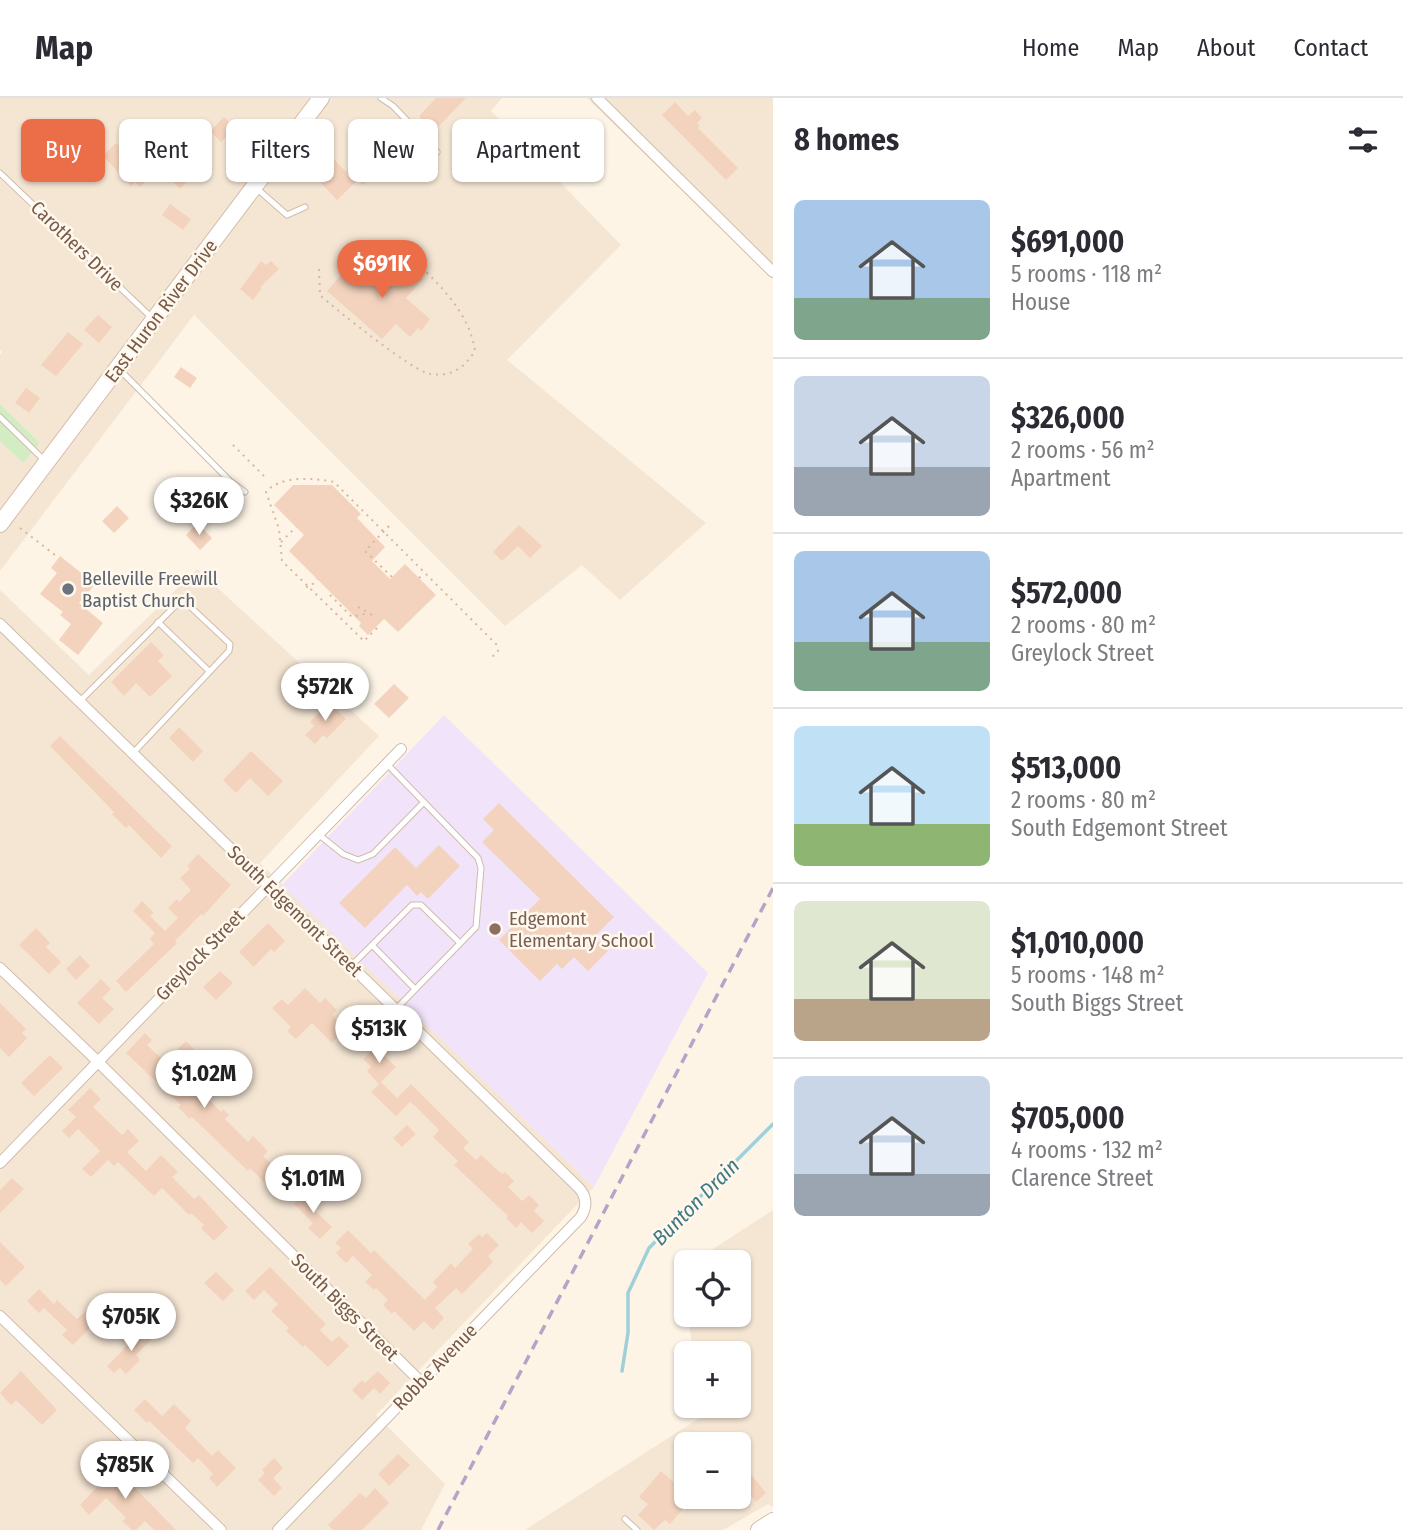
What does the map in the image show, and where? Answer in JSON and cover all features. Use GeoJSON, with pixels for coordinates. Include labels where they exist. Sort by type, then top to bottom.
{"type":"FeatureCollection","features":[{"type":"Feature","properties":{"kind":"main road","name":"East Huron River Drive"},"geometry":{"type":"LineString","coordinates":[[0,524],[321,98]]}},
{"type":"Feature","properties":{"kind":"street"},"geometry":{"type":"LineString","coordinates":[[597,98],[773,272]]}},
{"type":"Feature","properties":{"kind":"street","name":"South Edgemont Street"},"geometry":{"type":"LineString","coordinates":[[0,624],[579,1188],[585,1201]]}},
{"type":"Feature","properties":{"kind":"street","name":"Greylock Street"},"geometry":{"type":"LineString","coordinates":[[0,1163],[401,749]]}},
{"type":"Feature","properties":{"kind":"street","name":"South Biggs Street"},"geometry":{"type":"LineString","coordinates":[[0,968],[421,1382]]}},
{"type":"Feature","properties":{"kind":"street","name":"Robbe Avenue"},"geometry":{"type":"LineString","coordinates":[[278,1530],[581,1217],[585,1201]]}},
{"type":"Feature","properties":{"kind":"street"},"geometry":{"type":"LineString","coordinates":[[0,1316],[220,1530]]}},
{"type":"Feature","properties":{"kind":"lane"},"geometry":{"type":"LineString","coordinates":[[381,98],[405,119]]}},
{"type":"Feature","properties":{"kind":"lane","name":"Carothers Drive"},"geometry":{"type":"LineString","coordinates":[[0,173],[154,320]]}},
{"type":"Feature","properties":{"kind":"lane"},"geometry":{"type":"LineString","coordinates":[[255,187],[287,215],[305,206]]}},
{"type":"Feature","properties":{"kind":"lane"},"geometry":{"type":"LineString","coordinates":[[118,368],[230,481],[245,492]]}},
{"type":"Feature","properties":{"kind":"lane"},"geometry":{"type":"LineString","coordinates":[[0,417],[47,463]]}},
{"type":"Feature","properties":{"kind":"lane"},"geometry":{"type":"LineString","coordinates":[[80,701],[179,601],[185,600],[230,644],[229,650],[133,754]]}},
{"type":"Feature","properties":{"kind":"lane"},"geometry":{"type":"LineString","coordinates":[[158,622],[209,671]]}},
{"type":"Feature","properties":{"kind":"lane"},"geometry":{"type":"LineString","coordinates":[[386,764],[478,858],[481,868],[476,927],[396,1009]]}},
{"type":"Feature","properties":{"kind":"lane"},"geometry":{"type":"LineString","coordinates":[[318,834],[343,853],[358,860],[373,854],[424,802]]}},
{"type":"Feature","properties":{"kind":"lane"},"geometry":{"type":"LineString","coordinates":[[351,965],[412,905],[421,905],[460,943]]}},
{"type":"Feature","properties":{"kind":"lane"},"geometry":{"type":"LineString","coordinates":[[372,945],[415,989]]}},
{"type":"Feature","properties":{"kind":"lane"},"geometry":{"type":"LineString","coordinates":[[625,1518],[637,1530]]}},
{"type":"Feature","properties":{"kind":"path"},"geometry":{"type":"LineString","coordinates":[[319,269],[320,295],[401,357],[428,374],[452,372],[462,368],[475,351],[472,334],[455,305],[433,278],[406,253]]}},
{"type":"Feature","properties":{"kind":"path"},"geometry":{"type":"LineString","coordinates":[[233,445],[264,476]]}},
{"type":"Feature","properties":{"kind":"path"},"geometry":{"type":"LineString","coordinates":[[377,628],[364,641],[282,561],[275,513],[267,492],[271,487],[281,482],[297,480],[334,482],[496,644],[498,651],[490,659]]}},
{"type":"Feature","properties":{"kind":"path"},"geometry":{"type":"LineString","coordinates":[[389,526],[365,551],[392,577]]}},
{"type":"Feature","properties":{"kind":"path"},"geometry":{"type":"LineString","coordinates":[[281,543],[296,527]]}},
{"type":"Feature","properties":{"kind":"path"},"geometry":{"type":"LineString","coordinates":[[20,528],[55,555]]}},
{"type":"Feature","properties":{"kind":"path"},"geometry":{"type":"LineString","coordinates":[[419,578],[425,572]]}},
{"type":"Feature","properties":{"kind":"path"},"geometry":{"type":"LineString","coordinates":[[307,587],[317,579]]}},
{"type":"Feature","properties":{"kind":"path"},"geometry":{"type":"LineString","coordinates":[[330,595],[352,617],[368,613]]}},
{"type":"Feature","properties":{"kind":"path"},"geometry":{"type":"LineString","coordinates":[[358,607],[374,616]]}},
{"type":"Feature","properties":{"kind":"shaded area"},"geometry":{"type":"Polygon","coordinates":[[[0,98],[502,98],[491,111],[499,119],[452,119],[452,182],[560,182],[621,245],[507,360],[706,523],[620,600],[582,565],[505,626],[194,315],[0,571],[0,441],[23,463],[40,443],[0,404],[0,98]]]}},
{"type":"Feature","properties":{"kind":"shaded area"},"geometry":{"type":"Polygon","coordinates":[[[587,98],[773,98],[773,279],[587,98]]]}},
{"type":"Feature","properties":{"kind":"shaded area"},"geometry":{"type":"Polygon","coordinates":[[[197,569],[379,736],[260,863],[594,1187],[376,1415],[445,1484],[421,1530],[0,1530],[0,590],[89,675],[197,569]]]}},
{"type":"Feature","properties":{"kind":"shaded area","name":"Edgemont Elementary School"},"geometry":{"type":"Polygon","coordinates":[[[444,715],[708,973],[594,1187],[282,885],[444,715]]]}},
{"type":"Feature","properties":{"kind":"shaded area"},"geometry":{"type":"Polygon","coordinates":[[[773,1210],[773,1507],[768,1504],[723,1530],[525,1530],[674,1434],[674,1509],[751,1509],[751,1432],[678,1432],[699,1418],[751,1418],[751,1341],[691,1341],[690,1327],[751,1327],[751,1250],[711,1250],[773,1210]]]}},
{"type":"Feature","properties":{"kind":"green space"},"geometry":{"type":"Polygon","coordinates":[[[0,404],[40,443],[23,463],[0,441],[0,404]]]}},
{"type":"Feature","properties":{"kind":"building"},"geometry":{"type":"Polygon","coordinates":[[[436,98],[466,98],[438,127],[438,119],[422,119],[419,116],[436,98]]]}},
{"type":"Feature","properties":{"kind":"building"},"geometry":{"type":"Polygon","coordinates":[[[675,102],[688,116],[695,110],[702,118],[697,123],[700,126],[698,128],[738,168],[726,180],[662,115],[675,102]]]}},
{"type":"Feature","properties":{"kind":"building"},"geometry":{"type":"Polygon","coordinates":[[[224,117],[226,119],[226,137],[221,142],[212,133],[212,129],[224,117]]]}},
{"type":"Feature","properties":{"kind":"building"},"geometry":{"type":"Polygon","coordinates":[[[116,143],[119,146],[119,173],[105,158],[105,154],[116,143]]]}},
{"type":"Feature","properties":{"kind":"building"},"geometry":{"type":"Polygon","coordinates":[[[334,159],[346,172],[348,170],[348,182],[356,182],[337,200],[321,183],[334,182],[334,159]]]}},
{"type":"Feature","properties":{"kind":"building"},"geometry":{"type":"Polygon","coordinates":[[[173,182],[186,182],[180,189],[173,182]]]}},
{"type":"Feature","properties":{"kind":"building"},"geometry":{"type":"Polygon","coordinates":[[[170,204],[191,219],[183,230],[162,215],[170,204]]]}},
{"type":"Feature","properties":{"kind":"building"},"geometry":{"type":"Polygon","coordinates":[[[398,258],[423,279],[406,298],[430,319],[421,331],[418,328],[410,337],[396,324],[382,339],[327,291],[348,267],[368,285],[371,281],[375,285],[398,258]]]}},
{"type":"Feature","properties":{"kind":"building"},"geometry":{"type":"Polygon","coordinates":[[[261,261],[266,265],[271,261],[279,269],[260,287],[262,288],[253,300],[240,289],[261,261]]]}},
{"type":"Feature","properties":{"kind":"building"},"geometry":{"type":"Polygon","coordinates":[[[98,315],[112,327],[99,343],[84,330],[98,315]]]}},
{"type":"Feature","properties":{"kind":"building"},"geometry":{"type":"Polygon","coordinates":[[[68,332],[83,344],[56,376],[41,365],[68,332]]]}},
{"type":"Feature","properties":{"kind":"building"},"geometry":{"type":"Polygon","coordinates":[[[181,367],[197,378],[190,388],[174,377],[181,367]]]}},
{"type":"Feature","properties":{"kind":"building"},"geometry":{"type":"Polygon","coordinates":[[[26,388],[40,398],[29,413],[15,403],[26,388]]]}},
{"type":"Feature","properties":{"kind":"building"},"geometry":{"type":"Polygon","coordinates":[[[293,485],[332,485],[361,514],[357,518],[385,547],[372,561],[390,579],[405,564],[436,595],[398,632],[384,619],[368,635],[359,626],[361,623],[289,551],[304,535],[274,505],[293,485]]]}},
{"type":"Feature","properties":{"kind":"building"},"geometry":{"type":"Polygon","coordinates":[[[117,506],[129,518],[114,533],[102,521],[117,506]]]}},
{"type":"Feature","properties":{"kind":"building"},"geometry":{"type":"Polygon","coordinates":[[[197,523],[212,538],[200,550],[186,535],[197,523]]]}},
{"type":"Feature","properties":{"kind":"building"},"geometry":{"type":"Polygon","coordinates":[[[519,525],[542,546],[530,558],[518,546],[502,561],[493,552],[519,525]]]}},
{"type":"Feature","properties":{"kind":"building"},"geometry":{"type":"Polygon","coordinates":[[[60,556],[95,584],[79,603],[103,623],[78,655],[59,640],[71,624],[60,615],[63,612],[40,594],[57,573],[51,568],[60,556]]]}},
{"type":"Feature","properties":{"kind":"building"},"geometry":{"type":"Polygon","coordinates":[[[151,642],[164,655],[158,661],[172,676],[150,697],[136,683],[124,696],[111,682],[151,642]]]}},
{"type":"Feature","properties":{"kind":"building"},"geometry":{"type":"Polygon","coordinates":[[[394,684],[409,698],[389,718],[374,704],[394,684]]]}},
{"type":"Feature","properties":{"kind":"building"},"geometry":{"type":"Polygon","coordinates":[[[329,702],[346,719],[327,738],[323,735],[315,744],[305,735],[314,726],[310,722],[329,702]]]}},
{"type":"Feature","properties":{"kind":"building"},"geometry":{"type":"Polygon","coordinates":[[[179,727],[203,751],[193,762],[169,738],[179,727]]]}},
{"type":"Feature","properties":{"kind":"building"},"geometry":{"type":"Polygon","coordinates":[[[60,736],[172,846],[161,858],[129,825],[126,828],[112,814],[114,812],[50,746],[60,736]]]}},
{"type":"Feature","properties":{"kind":"building"},"geometry":{"type":"Polygon","coordinates":[[[251,751],[283,781],[268,796],[250,778],[236,793],[223,780],[251,751]]]}},
{"type":"Feature","properties":{"kind":"building"},"geometry":{"type":"Polygon","coordinates":[[[499,803],[614,917],[594,937],[608,951],[588,971],[574,957],[562,969],[557,964],[540,981],[499,940],[540,899],[482,842],[494,830],[483,819],[499,803]]]}},
{"type":"Feature","properties":{"kind":"building"},"geometry":{"type":"Polygon","coordinates":[[[439,845],[460,866],[428,899],[421,892],[417,896],[407,885],[365,928],[339,903],[395,847],[416,868],[439,845]]]}},
{"type":"Feature","properties":{"kind":"building"},"geometry":{"type":"Polygon","coordinates":[[[198,854],[231,885],[126,992],[116,981],[154,944],[150,939],[155,933],[133,911],[142,901],[154,913],[150,916],[165,931],[178,918],[168,908],[191,890],[180,878],[190,869],[187,866],[198,854]]]}},
{"type":"Feature","properties":{"kind":"building"},"geometry":{"type":"Polygon","coordinates":[[[268,923],[285,941],[274,952],[271,949],[254,967],[239,952],[268,923]]]}},
{"type":"Feature","properties":{"kind":"building"},"geometry":{"type":"Polygon","coordinates":[[[36,928],[50,943],[46,947],[61,962],[49,974],[19,945],[36,928]]]}},
{"type":"Feature","properties":{"kind":"building"},"geometry":{"type":"Polygon","coordinates":[[[80,955],[90,966],[76,980],[66,969],[80,955]]]}},
{"type":"Feature","properties":{"kind":"building"},"geometry":{"type":"Polygon","coordinates":[[[220,971],[233,983],[216,1000],[203,987],[220,971]]]}},
{"type":"Feature","properties":{"kind":"building"},"geometry":{"type":"Polygon","coordinates":[[[101,979],[111,989],[102,998],[114,1009],[99,1024],[77,1003],[101,979]]]}},
{"type":"Feature","properties":{"kind":"building"},"geometry":{"type":"Polygon","coordinates":[[[305,988],[320,1003],[325,998],[337,1010],[332,1015],[346,1029],[332,1043],[312,1023],[296,1039],[287,1031],[291,1027],[272,1008],[282,999],[288,1005],[305,988]]]}},
{"type":"Feature","properties":{"kind":"building"},"geometry":{"type":"Polygon","coordinates":[[[0,1003],[26,1029],[22,1033],[27,1038],[9,1057],[0,1048],[0,1003]]]}},
{"type":"Feature","properties":{"kind":"building"},"geometry":{"type":"Polygon","coordinates":[[[145,1033],[152,1040],[147,1045],[165,1062],[186,1041],[194,1049],[178,1066],[221,1112],[223,1109],[229,1115],[225,1119],[248,1142],[253,1136],[268,1151],[263,1156],[287,1180],[275,1193],[192,1117],[190,1119],[178,1107],[181,1105],[126,1053],[145,1033]]]}},
{"type":"Feature","properties":{"kind":"building"},"geometry":{"type":"Polygon","coordinates":[[[375,1047],[396,1067],[379,1084],[367,1071],[371,1067],[363,1059],[375,1047]]]}},
{"type":"Feature","properties":{"kind":"building"},"geometry":{"type":"Polygon","coordinates":[[[50,1055],[63,1068],[34,1096],[21,1083],[50,1055]]]}},
{"type":"Feature","properties":{"kind":"building"},"geometry":{"type":"Polygon","coordinates":[[[381,1082],[397,1098],[411,1084],[469,1142],[463,1148],[476,1160],[481,1155],[502,1174],[505,1172],[514,1181],[508,1187],[522,1201],[529,1195],[539,1205],[534,1211],[544,1221],[532,1233],[521,1222],[516,1228],[506,1218],[508,1216],[454,1165],[458,1161],[433,1137],[439,1130],[415,1106],[410,1102],[396,1116],[371,1092],[381,1082]]]}},
{"type":"Feature","properties":{"kind":"building"},"geometry":{"type":"Polygon","coordinates":[[[90,1088],[101,1099],[93,1107],[122,1135],[128,1129],[139,1141],[127,1152],[146,1171],[161,1155],[178,1172],[172,1177],[194,1199],[199,1195],[228,1227],[214,1241],[201,1228],[204,1225],[191,1213],[189,1215],[162,1188],[154,1196],[118,1162],[114,1166],[108,1160],[91,1177],[82,1169],[100,1151],[78,1129],[69,1138],[62,1131],[76,1117],[68,1110],[90,1088]]]}},
{"type":"Feature","properties":{"kind":"building"},"geometry":{"type":"Polygon","coordinates":[[[407,1125],[416,1134],[402,1147],[393,1138],[407,1125]]]}},
{"type":"Feature","properties":{"kind":"building"},"geometry":{"type":"Polygon","coordinates":[[[12,1178],[24,1189],[0,1213],[0,1190],[12,1178]]]}},
{"type":"Feature","properties":{"kind":"building"},"geometry":{"type":"Polygon","coordinates":[[[306,1192],[319,1205],[314,1210],[332,1227],[320,1239],[308,1228],[313,1223],[294,1204],[306,1192]]]}},
{"type":"Feature","properties":{"kind":"building"},"geometry":{"type":"Polygon","coordinates":[[[348,1230],[371,1253],[374,1250],[425,1300],[437,1287],[433,1282],[451,1263],[455,1268],[473,1249],[468,1244],[479,1234],[482,1237],[487,1233],[499,1245],[488,1256],[493,1262],[462,1294],[456,1288],[435,1308],[444,1318],[433,1330],[424,1321],[414,1331],[394,1311],[392,1314],[383,1305],[388,1300],[365,1282],[372,1275],[353,1256],[346,1263],[336,1253],[341,1248],[335,1243],[348,1230]]]}},
{"type":"Feature","properties":{"kind":"building"},"geometry":{"type":"Polygon","coordinates":[[[0,1242],[25,1267],[6,1286],[0,1280],[0,1242]]]}},
{"type":"Feature","properties":{"kind":"building"},"geometry":{"type":"Polygon","coordinates":[[[270,1267],[326,1324],[320,1330],[332,1342],[339,1336],[349,1346],[328,1367],[286,1331],[289,1328],[271,1311],[278,1304],[264,1290],[254,1300],[245,1291],[270,1267]]]}},
{"type":"Feature","properties":{"kind":"building"},"geometry":{"type":"Polygon","coordinates":[[[216,1272],[234,1290],[223,1301],[204,1283],[216,1272]]]}},
{"type":"Feature","properties":{"kind":"building"},"geometry":{"type":"Polygon","coordinates":[[[39,1289],[54,1304],[57,1300],[77,1319],[90,1307],[100,1318],[73,1345],[62,1335],[67,1330],[44,1308],[39,1313],[27,1301],[39,1289]]]}},
{"type":"Feature","properties":{"kind":"building"},"geometry":{"type":"Polygon","coordinates":[[[146,1327],[155,1336],[136,1355],[140,1360],[126,1374],[120,1368],[114,1373],[107,1366],[146,1327]]]}},
{"type":"Feature","properties":{"kind":"building"},"geometry":{"type":"Polygon","coordinates":[[[21,1371],[57,1410],[42,1425],[16,1400],[11,1405],[0,1393],[21,1371]]]}},
{"type":"Feature","properties":{"kind":"building"},"geometry":{"type":"Polygon","coordinates":[[[378,1371],[390,1383],[380,1394],[374,1388],[362,1400],[352,1390],[362,1380],[365,1383],[378,1371]]]}},
{"type":"Feature","properties":{"kind":"building"},"geometry":{"type":"Polygon","coordinates":[[[145,1399],[162,1416],[174,1404],[191,1421],[185,1428],[212,1456],[218,1450],[236,1468],[217,1487],[209,1478],[213,1474],[198,1458],[193,1463],[134,1410],[145,1399]]]}},
{"type":"Feature","properties":{"kind":"building"},"geometry":{"type":"Polygon","coordinates":[[[398,1454],[410,1465],[389,1486],[378,1474],[398,1454]]]}},
{"type":"Feature","properties":{"kind":"building"},"geometry":{"type":"Polygon","coordinates":[[[274,1458],[283,1468],[273,1478],[282,1488],[274,1496],[258,1480],[265,1473],[262,1470],[274,1458]]]}},
{"type":"Feature","properties":{"kind":"building"},"geometry":{"type":"Polygon","coordinates":[[[109,1463],[176,1530],[154,1530],[145,1521],[136,1530],[132,1530],[122,1521],[126,1518],[106,1498],[89,1515],[80,1505],[103,1481],[97,1475],[109,1463]]]}},
{"type":"Feature","properties":{"kind":"building"},"geometry":{"type":"Polygon","coordinates":[[[661,1471],[674,1482],[674,1509],[683,1509],[670,1524],[665,1520],[654,1530],[638,1515],[648,1504],[639,1497],[661,1471]]]}},
{"type":"Feature","properties":{"kind":"building"},"geometry":{"type":"Polygon","coordinates":[[[751,1474],[766,1493],[756,1502],[751,1496],[751,1474]]]}},
{"type":"Feature","properties":{"kind":"building"},"geometry":{"type":"Polygon","coordinates":[[[375,1488],[389,1503],[362,1530],[333,1530],[328,1525],[360,1493],[366,1498],[375,1488]]]}},
{"type":"Feature","properties":{"kind":"waterway","name":"Bunton Drain"},"geometry":{"type":"LineString","coordinates":[[622,1371],[628,1333],[628,1293],[649,1248],[773,1124]]}},
{"type":"Feature","properties":{"kind":"railway"},"geometry":{"type":"LineString","coordinates":[[438,1530],[773,888]]}},
{"type":"Feature","properties":{"kind":"place","name":"Belleville Freewill Baptist Church"},"geometry":{"type":"Point","coordinates":[68,589]}},
{"type":"Feature","properties":{"kind":"place","name":"Edgemont Elementary School"},"geometry":{"type":"Point","coordinates":[495,929]}}]}
